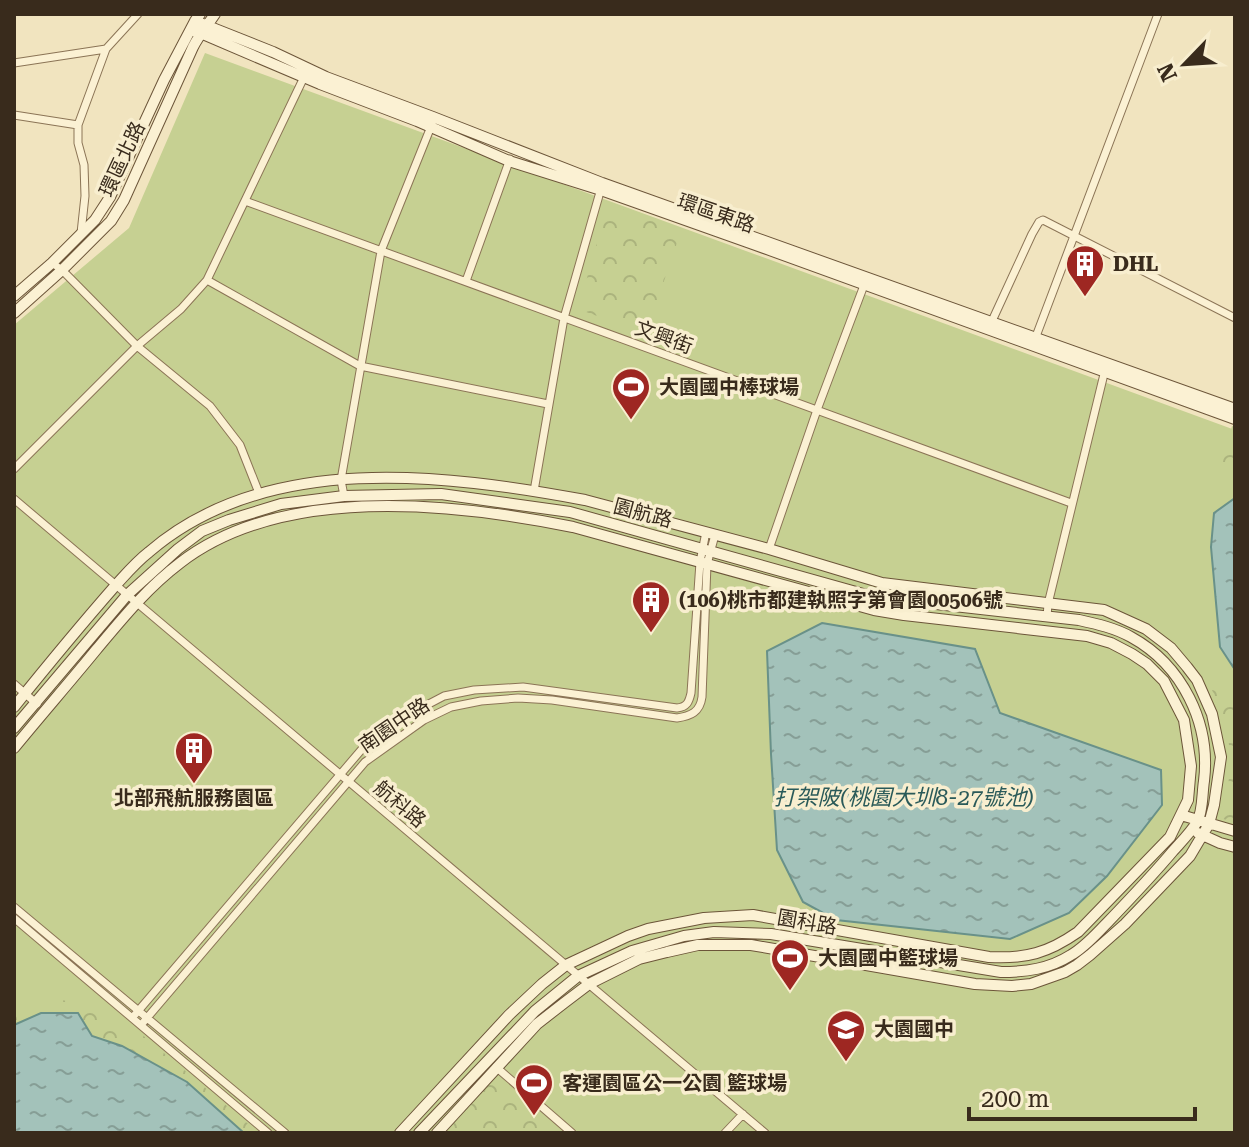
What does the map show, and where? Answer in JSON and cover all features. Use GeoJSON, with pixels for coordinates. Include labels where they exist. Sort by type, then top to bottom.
{"type":"FeatureCollection","features":[{"type":"Feature","properties":{"kind":"street"},"geometry":{"type":"LineString","coordinates":[[81,233],[85,196],[78,125],[106,49],[138,14]]}},
{"type":"Feature","properties":{"kind":"street"},"geometry":{"type":"LineString","coordinates":[[199,24],[215,14]]}},
{"type":"Feature","properties":{"kind":"street"},"geometry":{"type":"LineString","coordinates":[[1034,341],[1158,14]]}},
{"type":"Feature","properties":{"kind":"street","name":"環區東路"},"geometry":{"type":"LineString","coordinates":[[199,24],[306,72],[432,122],[514,147],[602,187]]}},
{"type":"Feature","properties":{"kind":"street","name":"環區北路"},"geometry":{"type":"LineString","coordinates":[[14,296],[95,220],[110,197],[199,24]]}},
{"type":"Feature","properties":{"kind":"street","name":"環區北路"},"geometry":{"type":"LineString","coordinates":[[14,313],[111,221],[199,24]]}},
{"type":"Feature","properties":{"kind":"street"},"geometry":{"type":"LineString","coordinates":[[14,63],[106,49]]}},
{"type":"Feature","properties":{"kind":"street"},"geometry":{"type":"LineString","coordinates":[[14,469],[137,346],[181,309],[207,280],[306,72]]}},
{"type":"Feature","properties":{"kind":"street"},"geometry":{"type":"LineString","coordinates":[[14,115],[78,125]]}},
{"type":"Feature","properties":{"kind":"street"},"geometry":{"type":"LineString","coordinates":[[344,496],[341,480],[381,251],[432,122]]}},
{"type":"Feature","properties":{"kind":"street","name":"環區東路"},"geometry":{"type":"LineString","coordinates":[[432,122],[509,161],[602,187],[866,280],[1235,419]]}},
{"type":"Feature","properties":{"kind":"street"},"geometry":{"type":"LineString","coordinates":[[466,281],[514,147]]}},
{"type":"Feature","properties":{"kind":"street"},"geometry":{"type":"LineString","coordinates":[[534,491],[564,318],[602,187]]}},
{"type":"Feature","properties":{"kind":"street","name":"文興街"},"geometry":{"type":"LineString","coordinates":[[245,201],[1071,503]]}},
{"type":"Feature","properties":{"kind":"street"},"geometry":{"type":"LineString","coordinates":[[992,321],[1039,222],[1043,220],[1235,318]]}},
{"type":"Feature","properties":{"kind":"street"},"geometry":{"type":"LineString","coordinates":[[52,263],[137,346],[210,406],[240,445],[259,493]]}},
{"type":"Feature","properties":{"kind":"street"},"geometry":{"type":"LineString","coordinates":[[207,280],[360,366],[548,404]]}},
{"type":"Feature","properties":{"kind":"street"},"geometry":{"type":"LineString","coordinates":[[769,549],[866,280]]}},
{"type":"Feature","properties":{"kind":"street","name":"環區東路"},"geometry":{"type":"LineString","coordinates":[[866,280],[992,321],[1034,341]]}},
{"type":"Feature","properties":{"kind":"street"},"geometry":{"type":"LineString","coordinates":[[1047,617],[1071,503],[1105,368]]}},
{"type":"Feature","properties":{"kind":"street","name":"環區東路"},"geometry":{"type":"LineString","coordinates":[[1105,368],[1235,409]]}},
{"type":"Feature","properties":{"kind":"street"},"geometry":{"type":"LineString","coordinates":[[14,707],[116,585],[167,537],[235,500],[303,484],[341,480],[459,480],[534,491],[585,500],[882,583],[1104,610],[1146,629],[1171,648],[1197,680],[1212,714],[1221,757],[1219,778],[1202,835],[1190,856],[1125,924],[1065,972],[1031,984],[975,984],[751,945],[722,944],[698,945],[639,959],[589,984],[537,1024],[437,1133]]}},
{"type":"Feature","properties":{"kind":"street","name":"園航路"},"geometry":{"type":"LineString","coordinates":[[14,728],[127,595],[202,531],[281,504],[344,496],[441,494],[570,512],[874,597],[1047,617],[1106,626],[1130,636],[1155,652],[1175,673],[1189,695],[1199,720],[1205,750],[1204,822]]}},
{"type":"Feature","properties":{"kind":"street","name":"航科路"},"geometry":{"type":"LineString","coordinates":[[14,499],[765,1133]]}},
{"type":"Feature","properties":{"kind":"street"},"geometry":{"type":"LineString","coordinates":[[14,748],[137,602],[183,561],[215,541],[256,524],[300,514],[367,507],[429,507],[506,514],[573,527],[874,610],[1087,636],[1122,648],[1147,664],[1164,681],[1184,720],[1191,766],[1188,800],[1170,837],[1078,932],[1061,944],[1043,953],[1009,958],[989,957],[753,915],[704,918],[648,929],[566,965],[542,984],[509,1015],[400,1133]]}},
{"type":"Feature","properties":{"kind":"street","name":"南園中路"},"geometry":{"type":"LineString","coordinates":[[136,1014],[362,749],[404,718],[444,696],[474,690],[523,687],[683,708],[691,693],[703,563],[711,534]]}},
{"type":"Feature","properties":{"kind":"street","name":"南園中路"},"geometry":{"type":"LineString","coordinates":[[141,1025],[365,762],[424,720],[451,707],[518,698],[677,718],[695,713],[702,697],[703,563]]}},
{"type":"Feature","properties":{"kind":"street"},"geometry":{"type":"LineString","coordinates":[[14,684],[45,710]]}},
{"type":"Feature","properties":{"kind":"street"},"geometry":{"type":"LineString","coordinates":[[1181,815],[1235,831]]}},
{"type":"Feature","properties":{"kind":"street"},"geometry":{"type":"LineString","coordinates":[[1181,815],[1190,830],[1235,847]]}},
{"type":"Feature","properties":{"kind":"street","name":"園科路"},"geometry":{"type":"LineString","coordinates":[[419,1133],[535,1011],[578,976],[632,951],[657,942],[714,932],[771,934],[1001,972],[1039,969],[1070,956],[1086,944],[1144,886],[1190,830],[1204,822]]}},
{"type":"Feature","properties":{"kind":"street"},"geometry":{"type":"LineString","coordinates":[[14,907],[136,1014],[141,1025],[268,1133]]}},
{"type":"Feature","properties":{"kind":"street"},"geometry":{"type":"LineString","coordinates":[[14,918],[136,1014],[147,1017],[285,1133]]}},
{"type":"Feature","properties":{"kind":"street"},"geometry":{"type":"LineString","coordinates":[[496,1067],[572,1133]]}},
{"type":"Feature","properties":{"kind":"street"},"geometry":{"type":"LineString","coordinates":[[725,1133],[743,1114]]}},
{"type":"Feature","properties":{"kind":"green space"},"geometry":{"type":"Polygon","coordinates":[[[205,53],[1235,430],[1235,1133],[14,1133],[14,325],[129,228],[205,53]]]}},
{"type":"Feature","properties":{"kind":"green space"},"geometry":{"type":"Polygon","coordinates":[[[608,205],[682,228],[646,334],[578,309],[608,205]]]}},
{"type":"Feature","properties":{"kind":"green space"},"geometry":{"type":"Polygon","coordinates":[[[1232,426],[1235,427],[1235,477],[1217,482],[1232,426]]]}},
{"type":"Feature","properties":{"kind":"green space"},"geometry":{"type":"Polygon","coordinates":[[[1212,690],[1235,694],[1235,822],[1223,819],[1230,754],[1224,721],[1212,690]]]}},
{"type":"Feature","properties":{"kind":"green space"},"geometry":{"type":"Polygon","coordinates":[[[47,1000],[63,1000],[127,1022],[259,1133],[14,1133],[14,1008],[47,1000]]]}},
{"type":"Feature","properties":{"kind":"green space"},"geometry":{"type":"Polygon","coordinates":[[[497,1073],[567,1133],[446,1133],[497,1073]]]}},
{"type":"Feature","properties":{"kind":"water"},"geometry":{"type":"Polygon","coordinates":[[[1235,498],[1235,670],[1220,647],[1211,547],[1214,513],[1235,498]]]}},
{"type":"Feature","properties":{"kind":"water","name":"打架陂(桃園大圳8-27號池)"},"geometry":{"type":"Polygon","coordinates":[[[822,623],[975,649],[1000,713],[1161,770],[1162,805],[1107,876],[1069,913],[1010,939],[836,920],[803,902],[777,850],[771,754],[767,651],[822,623]]]}},
{"type":"Feature","properties":{"kind":"water"},"geometry":{"type":"Polygon","coordinates":[[[41,1013],[78,1013],[92,1036],[122,1046],[187,1082],[244,1133],[14,1133],[14,1025],[41,1013]]]}},
{"type":"Feature","properties":{"kind":"waterway"},"geometry":{"type":"LineString","coordinates":[[231,14],[236,14]]}},
{"type":"Feature","properties":{"kind":"place","name":"DHL"},"geometry":{"type":"Point","coordinates":[1085,298]}},
{"type":"Feature","properties":{"kind":"place","name":"大園國中棒球場"},"geometry":{"type":"Point","coordinates":[631,421]}},
{"type":"Feature","properties":{"kind":"place","name":"(106)桃市都建執照字第會園00506號"},"geometry":{"type":"Point","coordinates":[651,634]}},
{"type":"Feature","properties":{"kind":"place","name":"北部飛航服務園區"},"geometry":{"type":"Point","coordinates":[194,785]}},
{"type":"Feature","properties":{"kind":"place","name":"大園國中籃球場"},"geometry":{"type":"Point","coordinates":[790,992]}},
{"type":"Feature","properties":{"kind":"place","name":"大園國中"},"geometry":{"type":"Point","coordinates":[846,1063]}},
{"type":"Feature","properties":{"kind":"place","name":"客運園區公一公園 籃球場"},"geometry":{"type":"Point","coordinates":[534,1117]}}]}
